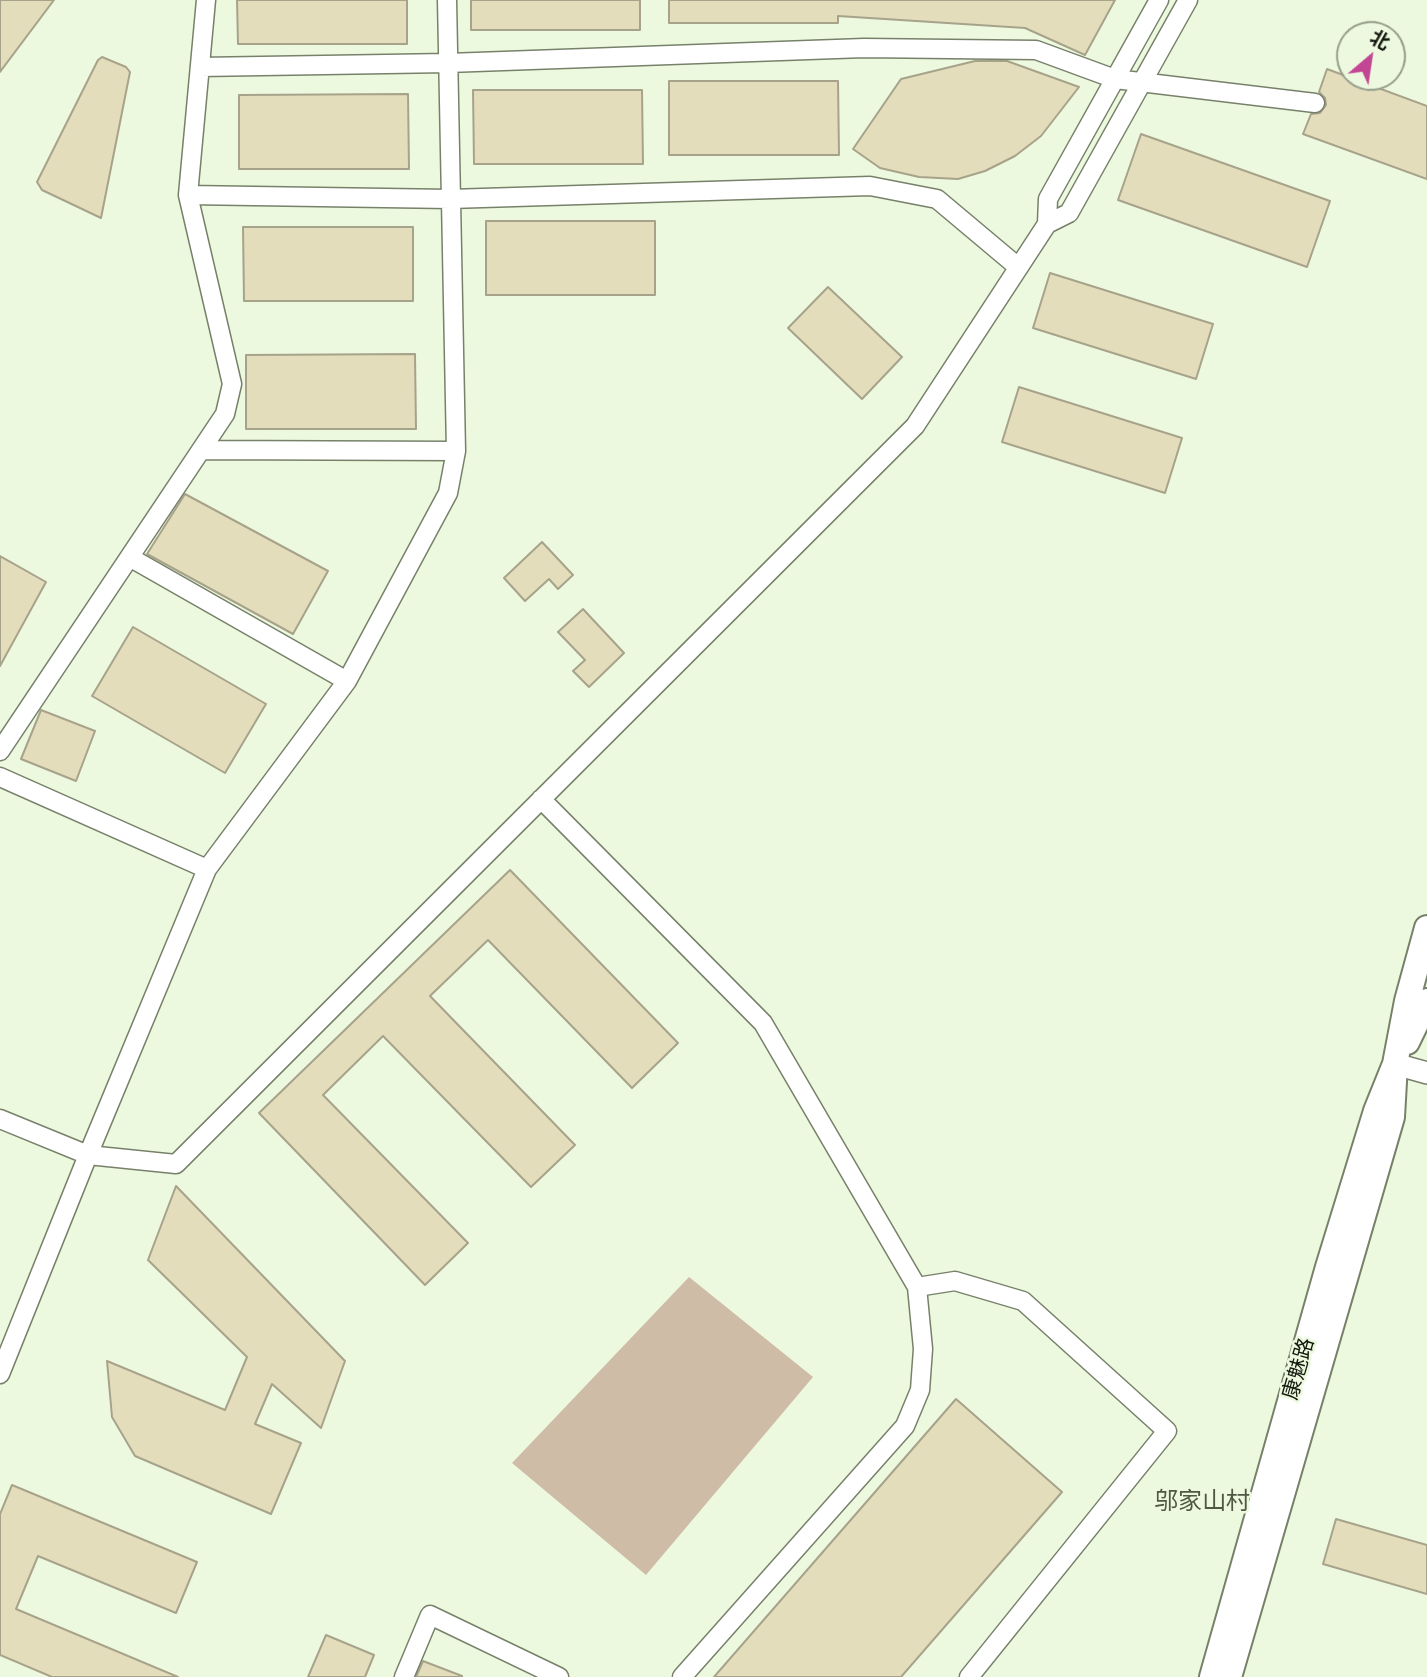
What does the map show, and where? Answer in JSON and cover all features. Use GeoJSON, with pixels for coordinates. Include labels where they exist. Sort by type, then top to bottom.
{"type":"FeatureCollection","features":[{"type":"Feature","properties":{"kind":"main road","name":"康魅路"},"geometry":{"type":"LineString","coordinates":[[1229,1677],[1392,1117],[1395,1064],[1407,1001],[1427,928]]}},
{"type":"Feature","properties":{"kind":"main road","name":"康魅路"},"geometry":{"type":"LineString","coordinates":[[1212,1677],[1328,1267],[1377,1111],[1395,1064],[1427,1001]]}},
{"type":"Feature","properties":{"kind":"street"},"geometry":{"type":"LineString","coordinates":[[0,751],[225,414],[232,384],[188,195],[206,0]]}},
{"type":"Feature","properties":{"kind":"street"},"geometry":{"type":"LineString","coordinates":[[0,1374],[4,1353],[207,869],[347,681],[448,493],[456,451],[447,0]]}},
{"type":"Feature","properties":{"kind":"street"},"geometry":{"type":"LineString","coordinates":[[1047,224],[1048,199],[1159,0]]}},
{"type":"Feature","properties":{"kind":"street"},"geometry":{"type":"LineString","coordinates":[[0,1119],[88,1155],[176,1164],[915,426],[1047,224],[1069,213],[1188,0]]}},
{"type":"Feature","properties":{"kind":"street"},"geometry":{"type":"LineString","coordinates":[[200,67],[448,64],[864,48],[1036,50],[1115,79],[1315,103]]}},
{"type":"Feature","properties":{"kind":"street"},"geometry":{"type":"LineString","coordinates":[[188,195],[450,199],[870,186],[937,199],[1018,267]]}},
{"type":"Feature","properties":{"kind":"street"},"geometry":{"type":"LineString","coordinates":[[201,450],[456,451]]}},
{"type":"Feature","properties":{"kind":"street"},"geometry":{"type":"LineString","coordinates":[[131,558],[347,681]]}},
{"type":"Feature","properties":{"kind":"street"},"geometry":{"type":"LineString","coordinates":[[0,777],[207,869]]}},
{"type":"Feature","properties":{"kind":"street"},"geometry":{"type":"LineString","coordinates":[[541,799],[763,1023],[917,1287],[923,1349],[920,1390],[905,1426],[682,1677]]}},
{"type":"Feature","properties":{"kind":"street"},"geometry":{"type":"LineString","coordinates":[[1395,1064],[1427,1073]]}},
{"type":"Feature","properties":{"kind":"street"},"geometry":{"type":"LineString","coordinates":[[917,1287],[955,1281],[1023,1301],[1167,1431],[969,1677]]}},
{"type":"Feature","properties":{"kind":"street"},"geometry":{"type":"LineString","coordinates":[[404,1677],[430,1615],[559,1677]]}},
{"type":"Feature","properties":{"kind":"shaded area"},"geometry":{"type":"Polygon","coordinates":[[[689,1277],[813,1377],[646,1575],[512,1463],[689,1277]]]}},
{"type":"Feature","properties":{"kind":"building"},"geometry":{"type":"Polygon","coordinates":[[[0,0],[54,0],[0,72],[0,0]]]}},
{"type":"Feature","properties":{"kind":"building"},"geometry":{"type":"Polygon","coordinates":[[[237,0],[407,0],[407,44],[238,44],[237,0]]]}},
{"type":"Feature","properties":{"kind":"building"},"geometry":{"type":"Polygon","coordinates":[[[471,0],[640,0],[640,30],[471,30],[471,0]]]}},
{"type":"Feature","properties":{"kind":"building"},"geometry":{"type":"Polygon","coordinates":[[[669,0],[1115,0],[1085,55],[1025,28],[838,16],[838,23],[669,23],[669,0]]]}},
{"type":"Feature","properties":{"kind":"building"},"geometry":{"type":"Polygon","coordinates":[[[102,57],[126,67],[130,72],[101,218],[42,190],[37,182],[98,60],[102,57]]]}},
{"type":"Feature","properties":{"kind":"building"},"geometry":{"type":"Polygon","coordinates":[[[975,61],[1007,61],[1079,87],[1041,136],[1015,156],[985,171],[958,179],[919,177],[880,168],[853,149],[901,79],[975,61]]]}},
{"type":"Feature","properties":{"kind":"building"},"geometry":{"type":"Polygon","coordinates":[[[1327,69],[1336,72],[1336,91],[1386,91],[1427,106],[1427,179],[1303,134],[1311,114],[1320,113],[1326,105],[1325,98],[1319,92],[1327,69]]]}},
{"type":"Feature","properties":{"kind":"building"},"geometry":{"type":"Polygon","coordinates":[[[669,81],[838,81],[839,155],[669,155],[669,81]]]}},
{"type":"Feature","properties":{"kind":"building"},"geometry":{"type":"Polygon","coordinates":[[[473,90],[642,90],[643,164],[474,164],[473,90]]]}},
{"type":"Feature","properties":{"kind":"building"},"geometry":{"type":"Polygon","coordinates":[[[408,94],[409,169],[239,169],[239,95],[408,94]]]}},
{"type":"Feature","properties":{"kind":"building"},"geometry":{"type":"Polygon","coordinates":[[[1141,134],[1330,201],[1307,267],[1118,200],[1141,134]]]}},
{"type":"Feature","properties":{"kind":"building"},"geometry":{"type":"Polygon","coordinates":[[[486,221],[655,221],[655,295],[486,295],[486,221]]]}},
{"type":"Feature","properties":{"kind":"building"},"geometry":{"type":"Polygon","coordinates":[[[243,227],[413,227],[413,301],[244,301],[243,227]]]}},
{"type":"Feature","properties":{"kind":"building"},"geometry":{"type":"Polygon","coordinates":[[[1050,273],[1213,324],[1196,379],[1033,328],[1050,273]]]}},
{"type":"Feature","properties":{"kind":"building"},"geometry":{"type":"Polygon","coordinates":[[[828,287],[902,357],[862,399],[788,328],[828,287]]]}},
{"type":"Feature","properties":{"kind":"building"},"geometry":{"type":"Polygon","coordinates":[[[415,354],[416,429],[246,429],[246,355],[415,354]]]}},
{"type":"Feature","properties":{"kind":"building"},"geometry":{"type":"Polygon","coordinates":[[[1019,387],[1182,438],[1165,493],[1002,442],[1019,387]]]}},
{"type":"Feature","properties":{"kind":"building"},"geometry":{"type":"Polygon","coordinates":[[[185,494],[328,571],[293,634],[147,554],[185,494]]]}},
{"type":"Feature","properties":{"kind":"building"},"geometry":{"type":"Polygon","coordinates":[[[542,542],[573,575],[558,589],[549,579],[525,601],[504,578],[542,542]]]}},
{"type":"Feature","properties":{"kind":"building"},"geometry":{"type":"Polygon","coordinates":[[[0,556],[46,582],[0,666],[0,556]]]}},
{"type":"Feature","properties":{"kind":"building"},"geometry":{"type":"Polygon","coordinates":[[[583,609],[624,653],[589,687],[573,671],[585,660],[558,632],[583,609]]]}},
{"type":"Feature","properties":{"kind":"building"},"geometry":{"type":"Polygon","coordinates":[[[133,627],[266,704],[225,773],[92,696],[133,627]]]}},
{"type":"Feature","properties":{"kind":"building"},"geometry":{"type":"Polygon","coordinates":[[[41,710],[95,731],[76,781],[21,759],[41,710]]]}},
{"type":"Feature","properties":{"kind":"building"},"geometry":{"type":"Polygon","coordinates":[[[510,870],[678,1043],[632,1088],[488,940],[430,996],[575,1145],[531,1187],[383,1036],[323,1095],[468,1243],[425,1285],[259,1113],[510,870]]]}},
{"type":"Feature","properties":{"kind":"building"},"geometry":{"type":"Polygon","coordinates":[[[176,1186],[345,1361],[321,1428],[272,1384],[255,1424],[301,1443],[271,1514],[135,1456],[112,1417],[107,1361],[225,1410],[247,1357],[148,1260],[176,1186]]]}},
{"type":"Feature","properties":{"kind":"building"},"geometry":{"type":"Polygon","coordinates":[[[956,1399],[1062,1492],[901,1677],[714,1677],[956,1399]]]}},
{"type":"Feature","properties":{"kind":"building"},"geometry":{"type":"Polygon","coordinates":[[[12,1485],[197,1562],[176,1613],[38,1556],[16,1609],[178,1677],[52,1677],[0,1655],[0,1514],[12,1485]]]}},
{"type":"Feature","properties":{"kind":"building"},"geometry":{"type":"Polygon","coordinates":[[[1336,1519],[1427,1545],[1427,1594],[1323,1564],[1336,1519]]]}},
{"type":"Feature","properties":{"kind":"building"},"geometry":{"type":"Polygon","coordinates":[[[326,1635],[374,1655],[365,1677],[308,1677],[326,1635]]]}},
{"type":"Feature","properties":{"kind":"building"},"geometry":{"type":"Polygon","coordinates":[[[423,1661],[462,1676],[462,1677],[416,1677],[423,1661]]]}},
{"type":"Feature","properties":{"kind":"district","name":"邬家山村"},"geometry":{"type":"Point","coordinates":[1202,1502]}}]}
